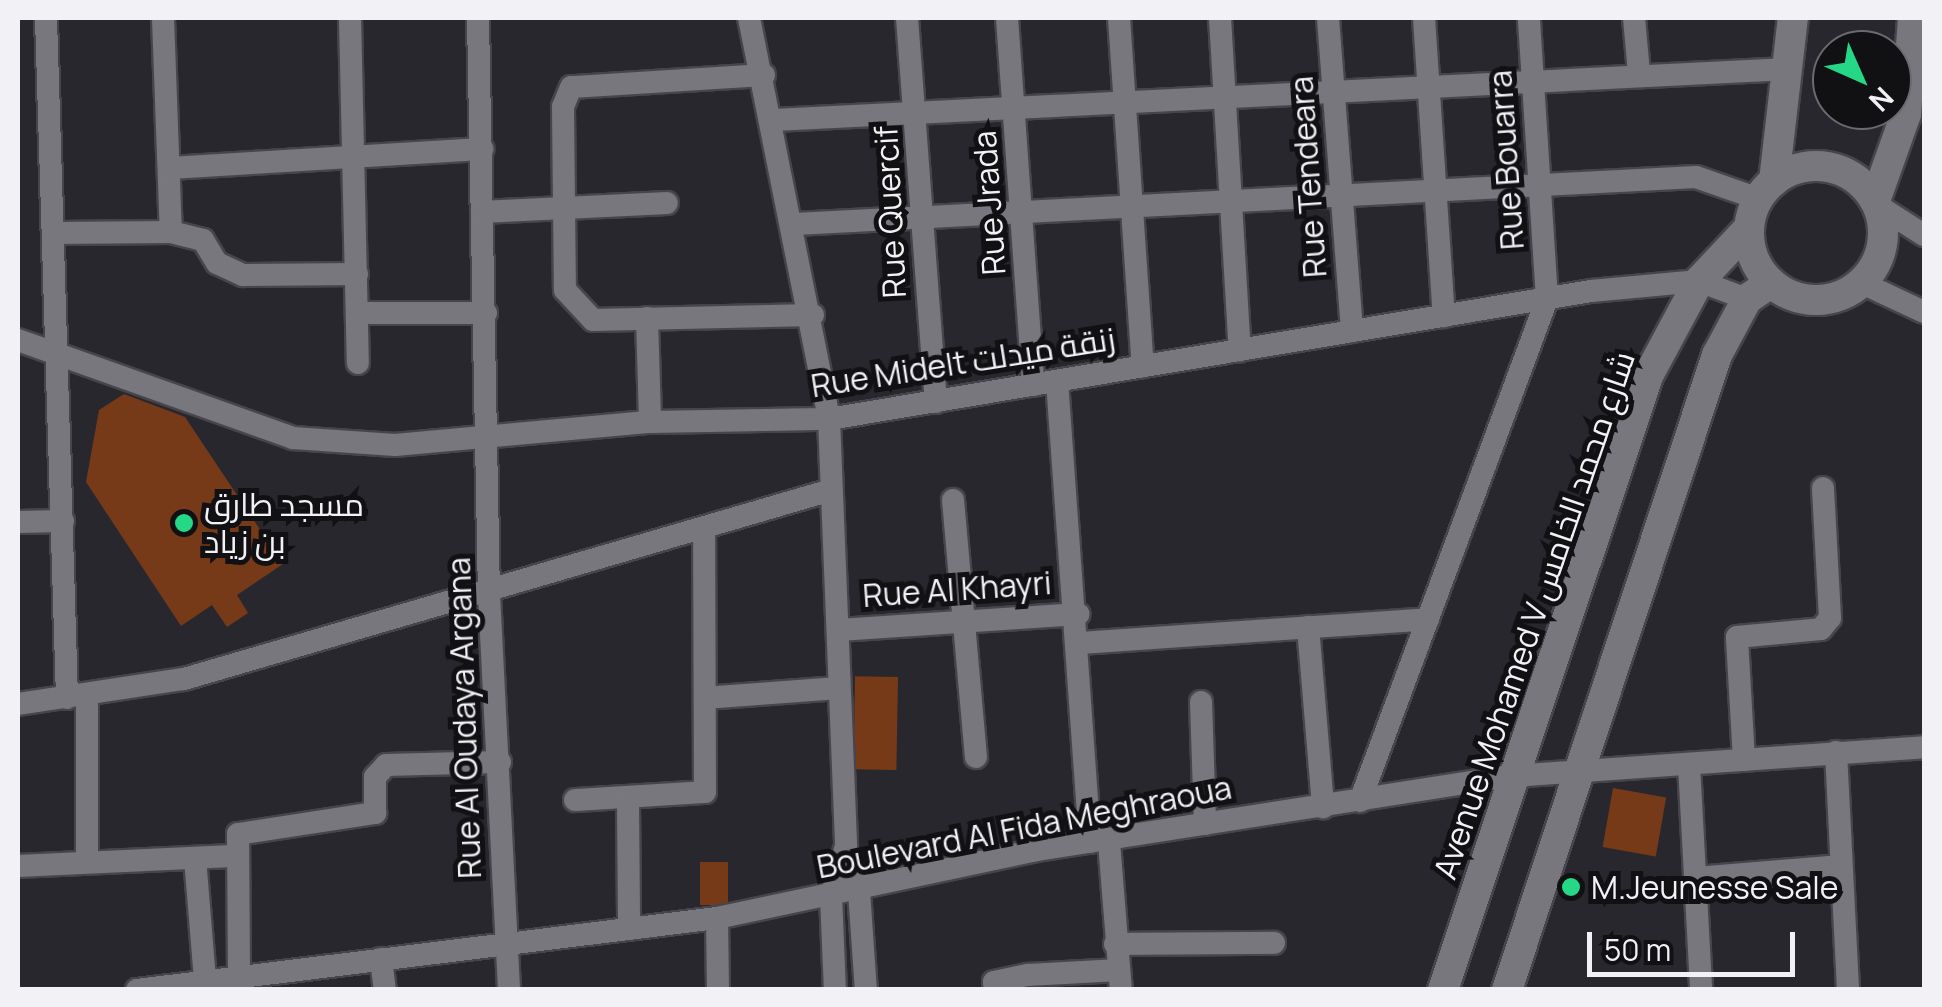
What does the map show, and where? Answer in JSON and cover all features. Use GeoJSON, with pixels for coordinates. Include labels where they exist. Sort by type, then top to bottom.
{"type":"FeatureCollection","features":[{"type":"Feature","properties":{"kind":"street"},"geometry":{"type":"LineString","coordinates":[[46,18],[63,521],[86,862]]}},
{"type":"Feature","properties":{"kind":"street"},"geometry":{"type":"LineString","coordinates":[[163,18],[172,232]]}},
{"type":"Feature","properties":{"kind":"street"},"geometry":{"type":"LineString","coordinates":[[350,18],[358,363]]}},
{"type":"Feature","properties":{"kind":"street","name":"Rue Al Oudaya Argana"},"geometry":{"type":"LineString","coordinates":[[478,18],[489,594],[509,990]]}},
{"type":"Feature","properties":{"kind":"street"},"geometry":{"type":"LineString","coordinates":[[750,18],[795,224],[829,419],[846,846],[831,896],[835,990]]}},
{"type":"Feature","properties":{"kind":"street","name":"Rue Quercif"},"geometry":{"type":"LineString","coordinates":[[907,18],[936,402]]}},
{"type":"Feature","properties":{"kind":"street","name":"Rue Jrada"},"geometry":{"type":"LineString","coordinates":[[1008,18],[1022,210],[1078,614],[1100,842],[1120,980]]}},
{"type":"Feature","properties":{"kind":"street"},"geometry":{"type":"LineString","coordinates":[[1119,18],[1143,366]]}},
{"type":"Feature","properties":{"kind":"street"},"geometry":{"type":"LineString","coordinates":[[1220,18],[1240,350]]}},
{"type":"Feature","properties":{"kind":"street","name":"Rue Tendeara"},"geometry":{"type":"LineString","coordinates":[[1328,18],[1352,332]]}},
{"type":"Feature","properties":{"kind":"street"},"geometry":{"type":"LineString","coordinates":[[1424,18],[1444,316]]}},
{"type":"Feature","properties":{"kind":"street","name":"Rue Bouarra"},"geometry":{"type":"LineString","coordinates":[[1529,18],[1547,298]]}},
{"type":"Feature","properties":{"kind":"street"},"geometry":{"type":"LineString","coordinates":[[1634,18],[1639,73]]}},
{"type":"Feature","properties":{"kind":"street"},"geometry":{"type":"LineString","coordinates":[[1506,990],[1717,355],[1759,291],[1761,203],[1788,69],[1793,18]]}},
{"type":"Feature","properties":{"kind":"street"},"geometry":{"type":"LineString","coordinates":[[1759,291],[1826,300],[1862,283],[1883,238],[1876,203],[1906,114],[1913,18]]}},
{"type":"Feature","properties":{"kind":"street"},"geometry":{"type":"LineString","coordinates":[[774,120],[1015,102],[1532,83],[1639,73],[1788,69]]}},
{"type":"Feature","properties":{"kind":"street"},"geometry":{"type":"LineString","coordinates":[[764,75],[570,87],[566,208],[572,304],[592,320],[813,316]]}},
{"type":"Feature","properties":{"kind":"street"},"geometry":{"type":"LineString","coordinates":[[168,168],[482,149]]}},
{"type":"Feature","properties":{"kind":"street"},"geometry":{"type":"LineString","coordinates":[[795,224],[1696,177],[1761,203],[1830,168],[1924,235]]}},
{"type":"Feature","properties":{"kind":"street"},"geometry":{"type":"LineString","coordinates":[[482,212],[666,203]]}},
{"type":"Feature","properties":{"kind":"street","name":"Avenue Mohamed V شارع محمد الخامس"},"geometry":{"type":"LineString","coordinates":[[1443,990],[1648,376],[1700,281],[1761,203]]}},
{"type":"Feature","properties":{"kind":"street"},"geometry":{"type":"LineString","coordinates":[[54,232],[172,232],[203,240],[216,263],[244,275],[356,274]]}},
{"type":"Feature","properties":{"kind":"street","name":"Rue Midelt زنقة ميدلت"},"geometry":{"type":"LineString","coordinates":[[18,340],[293,438],[489,442],[650,422],[829,419],[1547,298],[1700,281],[1759,291]]}},
{"type":"Feature","properties":{"kind":"street"},"geometry":{"type":"LineString","coordinates":[[1862,283],[1924,312]]}},
{"type":"Feature","properties":{"kind":"street"},"geometry":{"type":"LineString","coordinates":[[1360,802],[1547,298]]}},
{"type":"Feature","properties":{"kind":"street"},"geometry":{"type":"LineString","coordinates":[[357,312],[486,313]]}},
{"type":"Feature","properties":{"kind":"street"},"geometry":{"type":"LineString","coordinates":[[647,318],[650,422]]}},
{"type":"Feature","properties":{"kind":"street"},"geometry":{"type":"LineString","coordinates":[[1744,760],[1737,637],[1821,629],[1830,618],[1823,488]]}},
{"type":"Feature","properties":{"kind":"street"},"geometry":{"type":"LineString","coordinates":[[18,704],[184,678],[489,594],[830,490]]}},
{"type":"Feature","properties":{"kind":"street"},"geometry":{"type":"LineString","coordinates":[[953,500],[976,757]]}},
{"type":"Feature","properties":{"kind":"street"},"geometry":{"type":"LineString","coordinates":[[18,522],[63,521]]}},
{"type":"Feature","properties":{"kind":"street"},"geometry":{"type":"LineString","coordinates":[[576,800],[628,803],[698,796],[710,780],[705,698],[704,531]]}},
{"type":"Feature","properties":{"kind":"street","name":"Rue Al Khayri"},"geometry":{"type":"LineString","coordinates":[[839,630],[1078,614]]}},
{"type":"Feature","properties":{"kind":"street"},"geometry":{"type":"LineString","coordinates":[[1080,643],[1428,619]]}},
{"type":"Feature","properties":{"kind":"street"},"geometry":{"type":"LineString","coordinates":[[1308,627],[1323,807]]}},
{"type":"Feature","properties":{"kind":"street"},"geometry":{"type":"LineString","coordinates":[[705,698],[838,688]]}},
{"type":"Feature","properties":{"kind":"street"},"geometry":{"type":"LineString","coordinates":[[1200,702],[1205,824]]}},
{"type":"Feature","properties":{"kind":"street","name":"Boulevard Al Fida Meghraoua"},"geometry":{"type":"LineString","coordinates":[[150,989],[204,978],[717,918],[1100,842],[1512,776],[1578,768],[1924,747]]}},
{"type":"Feature","properties":{"kind":"street"},"geometry":{"type":"LineString","coordinates":[[1836,752],[1848,990]]}},
{"type":"Feature","properties":{"kind":"street"},"geometry":{"type":"LineString","coordinates":[[238,974],[232,856],[243,832],[375,813],[375,777],[386,765],[500,762]]}},
{"type":"Feature","properties":{"kind":"street"},"geometry":{"type":"LineString","coordinates":[[1688,764],[1701,990]]}},
{"type":"Feature","properties":{"kind":"street"},"geometry":{"type":"LineString","coordinates":[[628,803],[629,930]]}},
{"type":"Feature","properties":{"kind":"street"},"geometry":{"type":"LineString","coordinates":[[846,846],[863,887],[866,990]]}},
{"type":"Feature","properties":{"kind":"street"},"geometry":{"type":"LineString","coordinates":[[18,866],[232,856]]}},
{"type":"Feature","properties":{"kind":"street"},"geometry":{"type":"LineString","coordinates":[[195,858],[204,978]]}},
{"type":"Feature","properties":{"kind":"street"},"geometry":{"type":"LineString","coordinates":[[1695,878],[1840,866]]}},
{"type":"Feature","properties":{"kind":"street"},"geometry":{"type":"LineString","coordinates":[[717,918],[718,990]]}},
{"type":"Feature","properties":{"kind":"street"},"geometry":{"type":"LineString","coordinates":[[1116,944],[1274,944]]}},
{"type":"Feature","properties":{"kind":"street"},"geometry":{"type":"LineString","coordinates":[[381,958],[386,990]]}},
{"type":"Feature","properties":{"kind":"street"},"geometry":{"type":"LineString","coordinates":[[994,990],[994,982],[1028,975],[1120,980]]}},
{"type":"Feature","properties":{"kind":"building","name":"مسجد طارق بن زياد"},"geometry":{"type":"Polygon","coordinates":[[[124,394],[185,417],[283,564],[237,595],[248,613],[227,627],[212,605],[181,626],[86,482],[99,410],[124,394]]]}},
{"type":"Feature","properties":{"kind":"building"},"geometry":{"type":"Polygon","coordinates":[[[855,676],[898,677],[896,770],[853,769],[855,676]]]}},
{"type":"Feature","properties":{"kind":"building"},"geometry":{"type":"Polygon","coordinates":[[[1613,788],[1666,797],[1656,856],[1603,847],[1613,788]]]}},
{"type":"Feature","properties":{"kind":"building"},"geometry":{"type":"Polygon","coordinates":[[[700,862],[728,862],[728,905],[700,905],[700,862]]]}},
{"type":"Feature","properties":{"kind":"place","name":"مسجد طارق بن زياد"},"geometry":{"type":"Point","coordinates":[184,523]}},
{"type":"Feature","properties":{"kind":"place","name":"M.Jeunesse Sale"},"geometry":{"type":"Point","coordinates":[1571,887]}}]}
